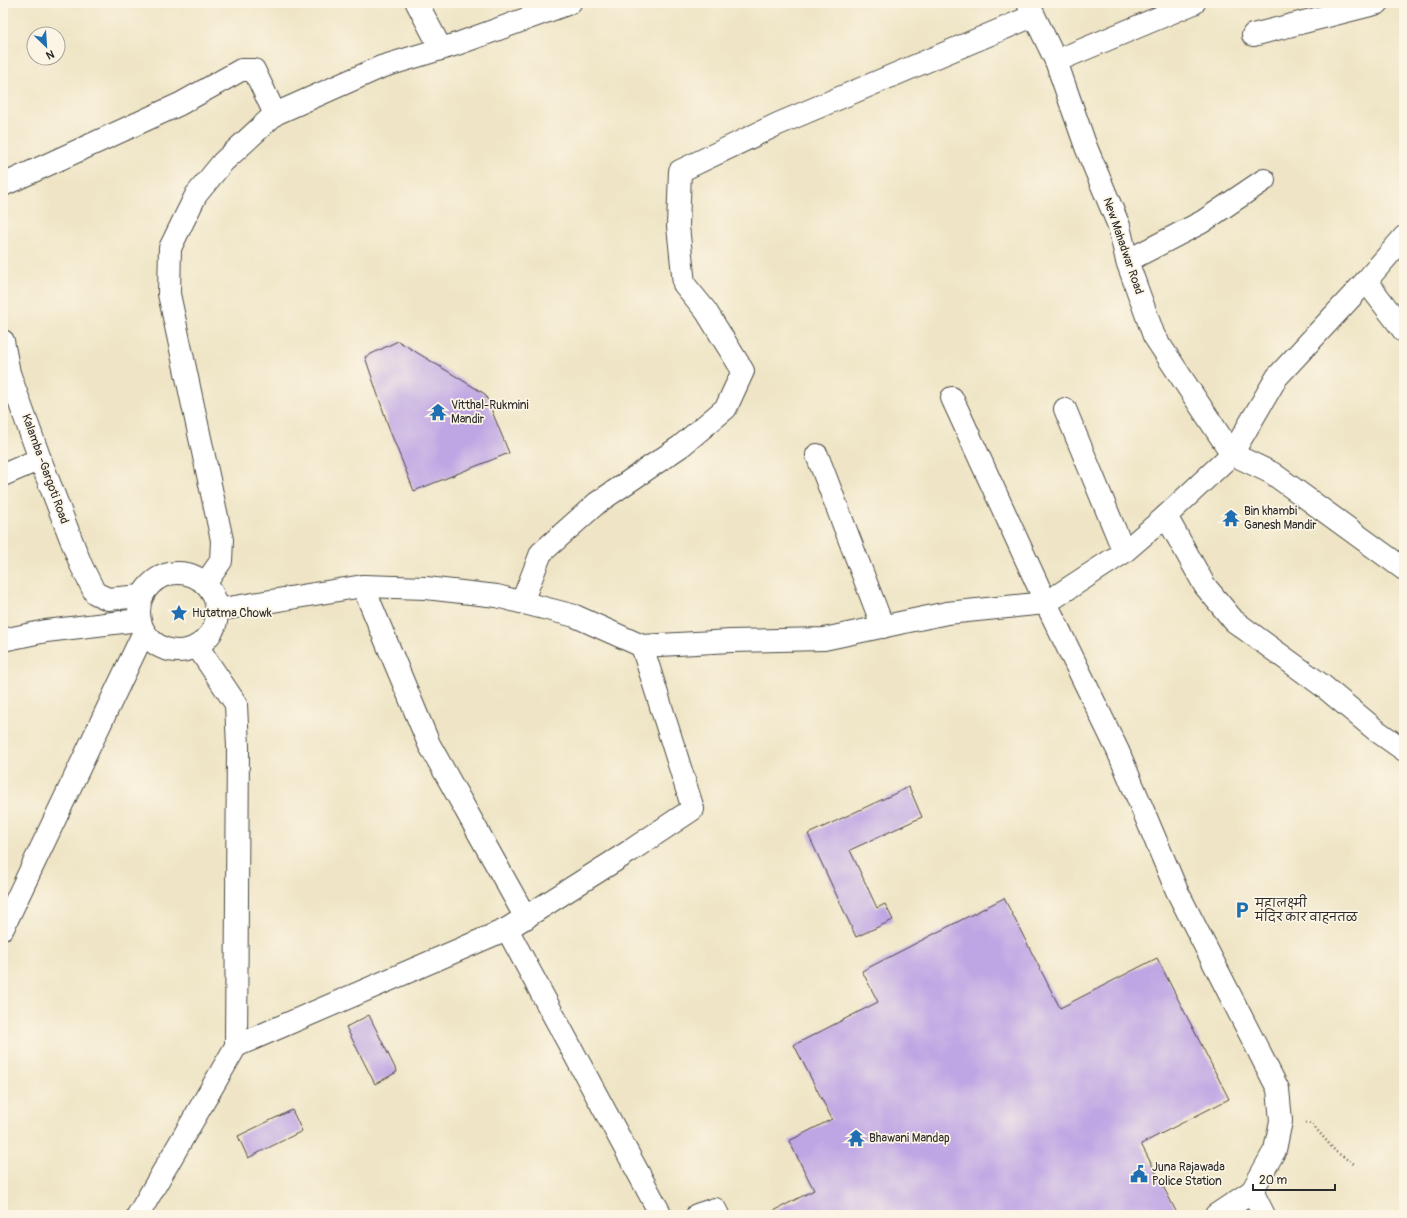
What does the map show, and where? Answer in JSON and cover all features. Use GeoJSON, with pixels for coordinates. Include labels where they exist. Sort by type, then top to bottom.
{"type":"FeatureCollection","features":[{"type":"Feature","properties":{"kind":"street"},"geometry":{"type":"LineString","coordinates":[[417,3],[441,49]]}},
{"type":"Feature","properties":{"kind":"street"},"geometry":{"type":"LineString","coordinates":[[205,584],[221,561],[222,540],[169,294],[170,248],[196,195],[222,162],[276,114],[381,67],[441,49],[570,3]]}},
{"type":"Feature","properties":{"kind":"street"},"geometry":{"type":"LineString","coordinates":[[1056,61],[1194,3]]}},
{"type":"Feature","properties":{"kind":"street"},"geometry":{"type":"LineString","coordinates":[[1253,35],[1378,3]]}},
{"type":"Feature","properties":{"kind":"street"},"geometry":{"type":"LineString","coordinates":[[522,602],[541,553],[597,503],[680,446],[726,408],[743,371],[706,312],[684,284],[678,226],[680,171],[778,124],[1030,10]]}},
{"type":"Feature","properties":{"kind":"street","name":"New Mahadwar Road"},"geometry":{"type":"LineString","coordinates":[[1030,10],[1056,61],[1086,147],[1119,226],[1127,261],[1154,336],[1232,454]]}},
{"type":"Feature","properties":{"kind":"street"},"geometry":{"type":"LineString","coordinates":[[3,185],[173,107],[242,70],[254,70],[276,114]]}},
{"type":"Feature","properties":{"kind":"street"},"geometry":{"type":"LineString","coordinates":[[1127,261],[1202,222],[1264,180]]}},
{"type":"Feature","properties":{"kind":"street"},"geometry":{"type":"LineString","coordinates":[[217,610],[363,586],[426,588],[497,596],[575,616],[642,646],[731,641],[824,640],[946,613],[1046,603],[1124,552],[1166,516],[1232,454],[1277,377],[1366,281],[1404,237]]}},
{"type":"Feature","properties":{"kind":"street"},"geometry":{"type":"LineString","coordinates":[[1366,281],[1404,331]]}},
{"type":"Feature","properties":{"kind":"street","name":"Kalamba -Gargoti Road"},"geometry":{"type":"LineString","coordinates":[[3,341],[9,372],[40,459],[81,566],[95,593],[108,599],[142,596]]}},
{"type":"Feature","properties":{"kind":"street"},"geometry":{"type":"LineString","coordinates":[[952,398],[1046,603],[1118,751],[1177,891],[1278,1089],[1281,1121],[1275,1150],[1252,1191],[1216,1215]]}},
{"type":"Feature","properties":{"kind":"street"},"geometry":{"type":"LineString","coordinates":[[1065,409],[1124,552]]}},
{"type":"Feature","properties":{"kind":"street"},"geometry":{"type":"LineString","coordinates":[[1232,454],[1272,472],[1404,570]]}},
{"type":"Feature","properties":{"kind":"street"},"geometry":{"type":"LineString","coordinates":[[817,455],[883,627]]}},
{"type":"Feature","properties":{"kind":"street"},"geometry":{"type":"LineString","coordinates":[[3,475],[40,459]]}},
{"type":"Feature","properties":{"kind":"street"},"geometry":{"type":"LineString","coordinates":[[1166,516],[1205,586],[1234,622],[1323,686],[1377,731],[1404,750]]}},
{"type":"Feature","properties":{"kind":"street"},"geometry":{"type":"LineString","coordinates":[[183,573],[194,577],[205,584],[213,596],[217,610],[216,621],[212,631],[197,646],[183,651],[168,650],[154,643],[142,626],[138,613],[142,596],[149,586],[159,578],[170,574],[183,573]]}},
{"type":"Feature","properties":{"kind":"street"},"geometry":{"type":"LineString","coordinates":[[363,586],[429,744],[526,918]]}},
{"type":"Feature","properties":{"kind":"street"},"geometry":{"type":"LineString","coordinates":[[3,640],[46,631],[142,626]]}},
{"type":"Feature","properties":{"kind":"street"},"geometry":{"type":"LineString","coordinates":[[3,928],[142,626]]}},
{"type":"Feature","properties":{"kind":"street"},"geometry":{"type":"LineString","coordinates":[[138,1215],[236,1046],[238,747],[236,704],[197,646]]}},
{"type":"Feature","properties":{"kind":"street"},"geometry":{"type":"LineString","coordinates":[[236,1046],[507,929],[693,809],[642,646]]}},
{"type":"Feature","properties":{"kind":"street"},"geometry":{"type":"LineString","coordinates":[[507,929],[661,1215]]}},
{"type":"Feature","properties":{"kind":"street"},"geometry":{"type":"LineString","coordinates":[[1252,1191],[1264,1215]]}},
{"type":"Feature","properties":{"kind":"street"},"geometry":{"type":"LineString","coordinates":[[696,1215],[715,1209],[718,1215]]}},
{"type":"Feature","properties":{"kind":"path"},"geometry":{"type":"LineString","coordinates":[[1323,1137],[1336,1152],[1354,1164]]}},
{"type":"Feature","properties":{"kind":"building","name":"Vitthal-Rukmini Mandir"},"geometry":{"type":"Polygon","coordinates":[[[398,341],[485,394],[509,453],[414,491],[390,431],[365,357],[398,341]]]}},
{"type":"Feature","properties":{"kind":"building"},"geometry":{"type":"Polygon","coordinates":[[[909,787],[922,817],[850,850],[877,908],[885,904],[893,920],[856,937],[808,834],[909,787]]]}},
{"type":"Feature","properties":{"kind":"building"},"geometry":{"type":"Polygon","coordinates":[[[1004,898],[1060,1008],[1157,958],[1229,1099],[1141,1144],[1178,1215],[766,1215],[814,1190],[789,1141],[832,1119],[794,1045],[878,1002],[862,971],[1004,898]]]}},
{"type":"Feature","properties":{"kind":"building"},"geometry":{"type":"Polygon","coordinates":[[[369,1015],[397,1072],[375,1084],[346,1027],[369,1015]]]}},
{"type":"Feature","properties":{"kind":"building"},"geometry":{"type":"Polygon","coordinates":[[[292,1110],[302,1131],[248,1158],[238,1136],[292,1110]]]}},
{"type":"Feature","properties":{"kind":"place","name":"Vitthal-Rukmini Mandir"},"geometry":{"type":"Point","coordinates":[438,412]}},
{"type":"Feature","properties":{"kind":"place","name":"Bin khambi Ganesh Mandir"},"geometry":{"type":"Point","coordinates":[1231,518]}},
{"type":"Feature","properties":{"kind":"place","name":"Hutatma Chowk"},"geometry":{"type":"Point","coordinates":[179,613]}},
{"type":"Feature","properties":{"kind":"place","name":"महालक्ष्मी मंदिर कार वाहनतळ"},"geometry":{"type":"Point","coordinates":[1242,910]}},
{"type":"Feature","properties":{"kind":"place","name":"Bhawani Mandap"},"geometry":{"type":"Point","coordinates":[856,1138]}},
{"type":"Feature","properties":{"kind":"place","name":"Juna Rajawada Police Station"},"geometry":{"type":"Point","coordinates":[1139,1174]}}]}
